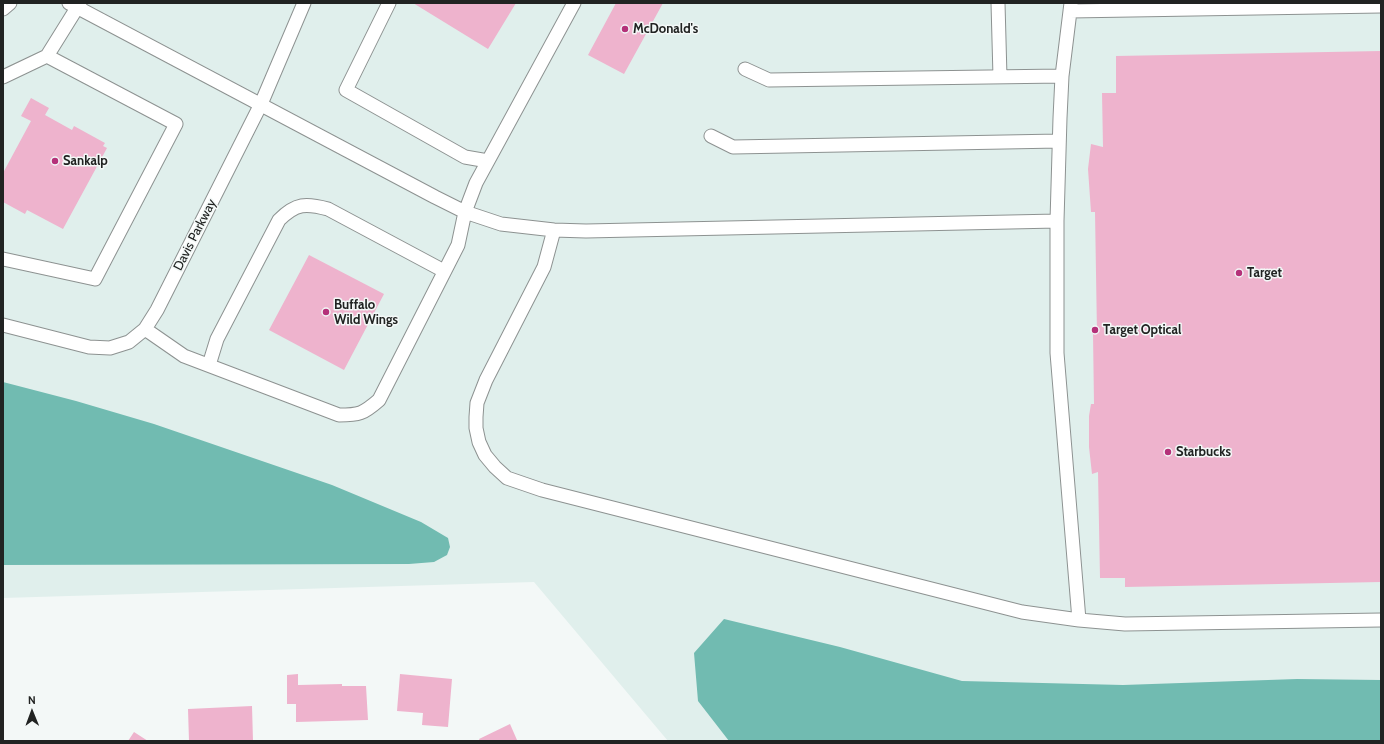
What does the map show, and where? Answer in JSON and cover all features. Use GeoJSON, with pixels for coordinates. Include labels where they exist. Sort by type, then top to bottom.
{"type":"FeatureCollection","features":[{"type":"Feature","properties":{"kind":"lane"},"geometry":{"type":"LineString","coordinates":[[3,9],[10,3]]}},
{"type":"Feature","properties":{"kind":"lane","name":"Davis Parkway"},"geometry":{"type":"LineString","coordinates":[[3,325],[89,347],[110,348],[129,342],[145,329],[157,310],[261,104],[304,3]]}},
{"type":"Feature","properties":{"kind":"lane"},"geometry":{"type":"LineString","coordinates":[[389,3],[346,90],[465,157],[488,161]]}},
{"type":"Feature","properties":{"kind":"lane"},"geometry":{"type":"LineString","coordinates":[[145,329],[184,356],[338,415],[355,415],[367,410],[379,400],[458,245],[466,212],[476,183],[574,3]]}},
{"type":"Feature","properties":{"kind":"lane"},"geometry":{"type":"LineString","coordinates":[[998,3],[1000,77]]}},
{"type":"Feature","properties":{"kind":"lane"},"geometry":{"type":"LineString","coordinates":[[3,77],[47,56],[76,5],[435,197],[466,212],[501,224],[586,232],[1057,221]]}},
{"type":"Feature","properties":{"kind":"lane"},"geometry":{"type":"LineString","coordinates":[[1079,620],[1057,353],[1057,221],[1059,141],[1062,76],[1071,7],[1381,6]]}},
{"type":"Feature","properties":{"kind":"lane"},"geometry":{"type":"LineString","coordinates":[[3,259],[95,279],[176,124],[47,56]]}},
{"type":"Feature","properties":{"kind":"lane"},"geometry":{"type":"LineString","coordinates":[[746,70],[769,80],[1062,76]]}},
{"type":"Feature","properties":{"kind":"lane"},"geometry":{"type":"LineString","coordinates":[[711,136],[733,147],[1059,141]]}},
{"type":"Feature","properties":{"kind":"lane"},"geometry":{"type":"LineString","coordinates":[[209,365],[218,339],[279,220],[288,211],[301,206],[313,205],[328,209],[444,272]]}},
{"type":"Feature","properties":{"kind":"lane"},"geometry":{"type":"LineString","coordinates":[[554,230],[544,267],[486,380],[477,403],[476,428],[479,442],[485,455],[507,478],[549,492],[1022,612],[1079,620],[1125,624],[1381,620]]}},
{"type":"Feature","properties":{"kind":"shaded area"},"geometry":{"type":"Polygon","coordinates":[[[3,3],[1381,3],[1381,741],[668,741],[534,582],[3,598],[3,3]]]}},
{"type":"Feature","properties":{"kind":"water"},"geometry":{"type":"Polygon","coordinates":[[[3,382],[76,401],[154,424],[332,485],[421,522],[448,538],[450,547],[447,555],[434,562],[409,564],[3,565],[3,382]]]}},
{"type":"Feature","properties":{"kind":"water"},"geometry":{"type":"Polygon","coordinates":[[[724,619],[840,647],[962,681],[1123,685],[1297,679],[1381,680],[1381,741],[729,741],[698,701],[694,653],[724,619]]]}},
{"type":"Feature","properties":{"kind":"building"},"geometry":{"type":"Polygon","coordinates":[[[413,3],[516,3],[488,49],[413,3]]]}},
{"type":"Feature","properties":{"kind":"building","name":"McDonald's"},"geometry":{"type":"Polygon","coordinates":[[[616,3],[663,3],[624,74],[588,55],[616,3]]]}},
{"type":"Feature","properties":{"kind":"building","name":"Target"},"geometry":{"type":"Polygon","coordinates":[[[1381,51],[1381,582],[1125,587],[1125,578],[1100,578],[1098,472],[1092,474],[1089,447],[1089,416],[1091,404],[1094,404],[1093,334],[1097,334],[1095,212],[1091,212],[1088,169],[1091,144],[1103,147],[1102,93],[1116,93],[1116,56],[1381,51]]]}},
{"type":"Feature","properties":{"kind":"building","name":"Sankalp"},"geometry":{"type":"Polygon","coordinates":[[[31,98],[49,108],[45,115],[72,130],[74,126],[105,143],[103,146],[107,148],[63,229],[27,210],[25,214],[3,202],[3,173],[31,121],[21,116],[31,98]]]}},
{"type":"Feature","properties":{"kind":"building","name":"Buffalo Wild Wings"},"geometry":{"type":"Polygon","coordinates":[[[309,255],[384,294],[344,370],[269,330],[309,255]]]}},
{"type":"Feature","properties":{"kind":"building"},"geometry":{"type":"Polygon","coordinates":[[[298,674],[298,685],[342,684],[342,686],[366,686],[368,720],[296,722],[296,704],[287,704],[287,675],[298,674]]]}},
{"type":"Feature","properties":{"kind":"building"},"geometry":{"type":"Polygon","coordinates":[[[400,674],[452,679],[448,727],[422,725],[423,713],[397,711],[400,674]]]}},
{"type":"Feature","properties":{"kind":"building"},"geometry":{"type":"Polygon","coordinates":[[[252,706],[253,741],[189,741],[188,709],[252,706]]]}},
{"type":"Feature","properties":{"kind":"building"},"geometry":{"type":"Polygon","coordinates":[[[510,724],[517,740],[480,741],[479,739],[510,724]]]}},
{"type":"Feature","properties":{"kind":"building"},"geometry":{"type":"Polygon","coordinates":[[[134,732],[148,741],[128,741],[134,732]]]}},
{"type":"Feature","properties":{"kind":"place","name":"McDonald's"},"geometry":{"type":"Point","coordinates":[625,29]}},
{"type":"Feature","properties":{"kind":"place","name":"Sankalp"},"geometry":{"type":"Point","coordinates":[55,161]}},
{"type":"Feature","properties":{"kind":"place","name":"Target"},"geometry":{"type":"Point","coordinates":[1239,273]}},
{"type":"Feature","properties":{"kind":"place","name":"Buffalo Wild Wings"},"geometry":{"type":"Point","coordinates":[326,312]}},
{"type":"Feature","properties":{"kind":"place","name":"Target Optical"},"geometry":{"type":"Point","coordinates":[1095,330]}},
{"type":"Feature","properties":{"kind":"place","name":"Starbucks"},"geometry":{"type":"Point","coordinates":[1168,452]}}]}
